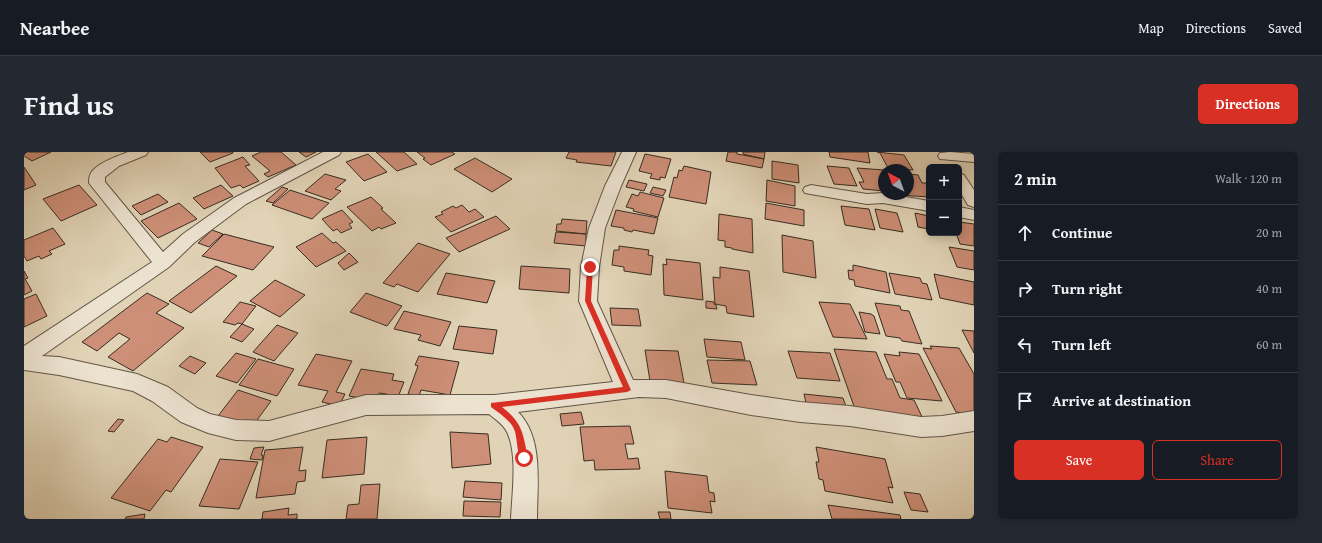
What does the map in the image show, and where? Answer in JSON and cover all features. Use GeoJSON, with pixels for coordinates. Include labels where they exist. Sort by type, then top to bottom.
{"type":"FeatureCollection","features":[{"type":"Feature","properties":{"kind":"street"},"geometry":{"type":"LineString","coordinates":[[141,152],[114,163],[98,175],[97,184],[163,263]]}},
{"type":"Feature","properties":{"kind":"street"},"geometry":{"type":"LineString","coordinates":[[24,357],[163,263],[189,238],[240,201],[334,152]]}},
{"type":"Feature","properties":{"kind":"street"},"geometry":{"type":"LineString","coordinates":[[627,390],[588,301],[590,267],[597,228],[613,186],[629,152]]}},
{"type":"Feature","properties":{"kind":"street"},"geometry":{"type":"LineString","coordinates":[[947,158],[974,158]]}},
{"type":"Feature","properties":{"kind":"street"},"geometry":{"type":"LineString","coordinates":[[962,183],[974,202]]}},
{"type":"Feature","properties":{"kind":"street"},"geometry":{"type":"LineString","coordinates":[[811,190],[867,199],[883,198],[926,205]]}},
{"type":"Feature","properties":{"kind":"street"},"geometry":{"type":"LineString","coordinates":[[962,213],[974,215]]}},
{"type":"Feature","properties":{"kind":"street"},"geometry":{"type":"LineString","coordinates":[[24,362],[59,366],[137,383],[160,394],[190,415],[208,423],[236,430],[269,431],[366,405],[494,405],[627,390],[666,389],[751,405],[800,412],[850,416],[921,427],[942,426],[974,421]]}},
{"type":"Feature","properties":{"kind":"street"},"geometry":{"type":"LineString","coordinates":[[494,405],[509,417],[518,428],[524,458],[524,519]]}},
{"type":"Feature","properties":{"kind":"building"},"geometry":{"type":"Polygon","coordinates":[[[24,152],[51,152],[32,161],[24,156],[24,152]]]}},
{"type":"Feature","properties":{"kind":"building"},"geometry":{"type":"Polygon","coordinates":[[[200,152],[233,152],[233,153],[210,162],[200,152]]]}},
{"type":"Feature","properties":{"kind":"building"},"geometry":{"type":"Polygon","coordinates":[[[261,152],[281,152],[296,165],[268,177],[264,174],[270,171],[252,156],[261,152]]]}},
{"type":"Feature","properties":{"kind":"building"},"geometry":{"type":"Polygon","coordinates":[[[299,152],[316,152],[306,157],[299,152]]]}},
{"type":"Feature","properties":{"kind":"building"},"geometry":{"type":"Polygon","coordinates":[[[376,152],[404,152],[417,164],[397,171],[376,152]]]}},
{"type":"Feature","properties":{"kind":"building"},"geometry":{"type":"Polygon","coordinates":[[[417,152],[452,152],[455,154],[431,165],[417,152]]]}},
{"type":"Feature","properties":{"kind":"building"},"geometry":{"type":"Polygon","coordinates":[[[569,152],[616,152],[611,166],[576,162],[577,160],[566,158],[569,152]]]}},
{"type":"Feature","properties":{"kind":"building"},"geometry":{"type":"Polygon","coordinates":[[[728,152],[737,152],[737,154],[764,159],[762,168],[726,161],[728,152]]]}},
{"type":"Feature","properties":{"kind":"building"},"geometry":{"type":"Polygon","coordinates":[[[743,152],[765,152],[764,159],[743,154],[743,152]]]}},
{"type":"Feature","properties":{"kind":"building"},"geometry":{"type":"Polygon","coordinates":[[[829,152],[868,152],[870,163],[830,157],[829,152]]]}},
{"type":"Feature","properties":{"kind":"building"},"geometry":{"type":"Polygon","coordinates":[[[877,152],[904,155],[909,164],[886,164],[880,153],[877,152]]]}},
{"type":"Feature","properties":{"kind":"building"},"geometry":{"type":"Polygon","coordinates":[[[368,154],[387,172],[364,181],[346,162],[368,154]]]}},
{"type":"Feature","properties":{"kind":"building"},"geometry":{"type":"Polygon","coordinates":[[[645,154],[671,159],[665,178],[660,177],[660,180],[650,178],[652,174],[639,171],[645,154]]]}},
{"type":"Feature","properties":{"kind":"building"},"geometry":{"type":"Polygon","coordinates":[[[243,157],[250,165],[245,166],[259,181],[243,188],[240,185],[231,188],[215,168],[243,157]]]}},
{"type":"Feature","properties":{"kind":"building"},"geometry":{"type":"Polygon","coordinates":[[[475,158],[512,179],[492,192],[454,169],[475,158]]]}},
{"type":"Feature","properties":{"kind":"building"},"geometry":{"type":"Polygon","coordinates":[[[772,161],[798,165],[799,183],[772,179],[772,161]]]}},
{"type":"Feature","properties":{"kind":"building"},"geometry":{"type":"Polygon","coordinates":[[[684,166],[711,172],[706,204],[669,197],[674,177],[677,178],[679,170],[682,171],[684,166]]]}},
{"type":"Feature","properties":{"kind":"building"},"geometry":{"type":"Polygon","coordinates":[[[827,166],[849,168],[857,186],[834,184],[827,166]]]}},
{"type":"Feature","properties":{"kind":"building"},"geometry":{"type":"Polygon","coordinates":[[[24,167],[36,185],[24,190],[24,167]]]}},
{"type":"Feature","properties":{"kind":"building"},"geometry":{"type":"Polygon","coordinates":[[[857,168],[878,170],[878,190],[863,189],[859,182],[864,182],[857,168]]]}},
{"type":"Feature","properties":{"kind":"building"},"geometry":{"type":"Polygon","coordinates":[[[325,174],[346,180],[335,189],[341,191],[331,200],[305,191],[325,174]]]}},
{"type":"Feature","properties":{"kind":"building"},"geometry":{"type":"Polygon","coordinates":[[[914,175],[918,175],[922,183],[926,183],[926,197],[914,196],[914,175]]]}},
{"type":"Feature","properties":{"kind":"building"},"geometry":{"type":"Polygon","coordinates":[[[629,180],[647,184],[644,191],[626,187],[629,180]]]}},
{"type":"Feature","properties":{"kind":"building"},"geometry":{"type":"Polygon","coordinates":[[[767,180],[795,186],[795,206],[766,201],[767,180]]]}},
{"type":"Feature","properties":{"kind":"building"},"geometry":{"type":"Polygon","coordinates":[[[79,185],[97,205],[61,221],[43,199],[79,185]]]}},
{"type":"Feature","properties":{"kind":"building"},"geometry":{"type":"Polygon","coordinates":[[[221,185],[233,196],[204,209],[193,198],[221,185]]]}},
{"type":"Feature","properties":{"kind":"building"},"geometry":{"type":"Polygon","coordinates":[[[282,187],[288,189],[273,203],[266,201],[282,187]]]}},
{"type":"Feature","properties":{"kind":"building"},"geometry":{"type":"Polygon","coordinates":[[[653,187],[666,190],[663,196],[650,193],[653,187]]]}},
{"type":"Feature","properties":{"kind":"building"},"geometry":{"type":"Polygon","coordinates":[[[290,190],[329,203],[312,219],[272,205],[290,190]]]}},
{"type":"Feature","properties":{"kind":"building"},"geometry":{"type":"Polygon","coordinates":[[[640,192],[664,198],[658,217],[633,211],[634,209],[626,207],[632,194],[638,196],[640,192]]]}},
{"type":"Feature","properties":{"kind":"building"},"geometry":{"type":"Polygon","coordinates":[[[158,194],[168,202],[141,215],[132,206],[158,194]]]}},
{"type":"Feature","properties":{"kind":"building"},"geometry":{"type":"Polygon","coordinates":[[[371,197],[396,223],[381,229],[379,227],[372,231],[347,207],[371,197]]]}},
{"type":"Feature","properties":{"kind":"building"},"geometry":{"type":"Polygon","coordinates":[[[179,203],[197,219],[158,238],[141,221],[179,203]]]}},
{"type":"Feature","properties":{"kind":"building"},"geometry":{"type":"Polygon","coordinates":[[[766,203],[804,210],[804,226],[765,219],[766,203]]]}},
{"type":"Feature","properties":{"kind":"building"},"geometry":{"type":"Polygon","coordinates":[[[462,205],[469,212],[475,209],[484,217],[451,232],[435,217],[443,214],[441,212],[453,206],[456,208],[462,205]]]}},
{"type":"Feature","properties":{"kind":"building"},"geometry":{"type":"Polygon","coordinates":[[[841,206],[869,209],[875,230],[845,225],[841,206]]]}},
{"type":"Feature","properties":{"kind":"building"},"geometry":{"type":"Polygon","coordinates":[[[875,209],[897,213],[903,232],[880,228],[875,209]]]}},
{"type":"Feature","properties":{"kind":"building"},"geometry":{"type":"Polygon","coordinates":[[[342,210],[353,222],[349,224],[352,228],[341,233],[337,229],[333,231],[322,219],[342,210]]]}},
{"type":"Feature","properties":{"kind":"building"},"geometry":{"type":"Polygon","coordinates":[[[616,210],[658,218],[654,234],[633,230],[632,232],[624,230],[624,228],[611,226],[616,210]]]}},
{"type":"Feature","properties":{"kind":"building"},"geometry":{"type":"Polygon","coordinates":[[[915,213],[926,215],[926,228],[918,227],[915,213]]]}},
{"type":"Feature","properties":{"kind":"building"},"geometry":{"type":"Polygon","coordinates":[[[719,214],[752,219],[753,253],[725,247],[725,241],[718,240],[719,214]]]}},
{"type":"Feature","properties":{"kind":"building"},"geometry":{"type":"Polygon","coordinates":[[[496,216],[510,229],[459,252],[446,238],[496,216]]]}},
{"type":"Feature","properties":{"kind":"building"},"geometry":{"type":"Polygon","coordinates":[[[562,219],[587,221],[586,234],[556,231],[557,224],[561,224],[562,219]]]}},
{"type":"Feature","properties":{"kind":"building"},"geometry":{"type":"Polygon","coordinates":[[[962,222],[974,224],[974,246],[960,244],[957,236],[962,236],[962,222]]]}},
{"type":"Feature","properties":{"kind":"building"},"geometry":{"type":"Polygon","coordinates":[[[53,228],[65,244],[49,251],[52,254],[41,259],[39,256],[27,261],[24,256],[24,240],[53,228]]]}},
{"type":"Feature","properties":{"kind":"building"},"geometry":{"type":"Polygon","coordinates":[[[212,230],[223,234],[209,247],[198,243],[212,230]]]}},
{"type":"Feature","properties":{"kind":"building"},"geometry":{"type":"Polygon","coordinates":[[[556,232],[586,234],[586,246],[554,243],[556,232]]]}},
{"type":"Feature","properties":{"kind":"building"},"geometry":{"type":"Polygon","coordinates":[[[322,233],[333,243],[336,242],[346,251],[316,267],[296,247],[322,233]]]}},
{"type":"Feature","properties":{"kind":"building"},"geometry":{"type":"Polygon","coordinates":[[[224,234],[274,247],[253,270],[202,256],[224,234]]]}},
{"type":"Feature","properties":{"kind":"building"},"geometry":{"type":"Polygon","coordinates":[[[782,235],[813,241],[816,278],[783,272],[782,235]]]}},
{"type":"Feature","properties":{"kind":"building"},"geometry":{"type":"Polygon","coordinates":[[[418,243],[450,254],[418,292],[397,284],[394,287],[383,283],[418,243]]]}},
{"type":"Feature","properties":{"kind":"building"},"geometry":{"type":"Polygon","coordinates":[[[619,246],[649,250],[648,255],[653,256],[651,275],[624,271],[624,267],[612,265],[614,250],[619,250],[619,246]]]}},
{"type":"Feature","properties":{"kind":"building"},"geometry":{"type":"Polygon","coordinates":[[[949,247],[974,251],[974,270],[957,267],[949,247]]]}},
{"type":"Feature","properties":{"kind":"building"},"geometry":{"type":"Polygon","coordinates":[[[349,253],[358,262],[344,270],[338,263],[349,253]]]}},
{"type":"Feature","properties":{"kind":"building"},"geometry":{"type":"Polygon","coordinates":[[[666,259],[700,263],[703,300],[664,295],[663,264],[667,265],[666,259]]]}},
{"type":"Feature","properties":{"kind":"building"},"geometry":{"type":"Polygon","coordinates":[[[853,265],[886,272],[890,293],[855,286],[854,280],[849,279],[848,270],[853,271],[853,265]]]}},
{"type":"Feature","properties":{"kind":"building"},"geometry":{"type":"Polygon","coordinates":[[[216,266],[237,276],[191,313],[169,301],[216,266]]]}},
{"type":"Feature","properties":{"kind":"building"},"geometry":{"type":"Polygon","coordinates":[[[521,266],[570,269],[569,293],[519,289],[521,266]]]}},
{"type":"Feature","properties":{"kind":"building"},"geometry":{"type":"Polygon","coordinates":[[[720,267],[749,271],[754,317],[727,313],[726,306],[715,304],[713,277],[720,278],[720,267]]]}},
{"type":"Feature","properties":{"kind":"building"},"geometry":{"type":"Polygon","coordinates":[[[24,271],[28,278],[25,279],[32,291],[24,295],[24,271]]]}},
{"type":"Feature","properties":{"kind":"building"},"geometry":{"type":"Polygon","coordinates":[[[446,273],[495,281],[487,303],[437,294],[446,273]]]}},
{"type":"Feature","properties":{"kind":"building"},"geometry":{"type":"Polygon","coordinates":[[[889,273],[920,278],[922,283],[927,284],[932,300],[895,294],[889,273]]]}},
{"type":"Feature","properties":{"kind":"building"},"geometry":{"type":"Polygon","coordinates":[[[934,274],[974,282],[974,305],[940,298],[934,274]]]}},
{"type":"Feature","properties":{"kind":"building"},"geometry":{"type":"Polygon","coordinates":[[[275,280],[305,295],[280,317],[250,301],[275,280]]]}},
{"type":"Feature","properties":{"kind":"building"},"geometry":{"type":"Polygon","coordinates":[[[147,293],[169,304],[156,313],[184,328],[133,371],[108,357],[130,339],[119,333],[97,351],[82,342],[147,293]]]}},
{"type":"Feature","properties":{"kind":"building"},"geometry":{"type":"Polygon","coordinates":[[[366,293],[402,306],[387,326],[350,312],[366,293]]]}},
{"type":"Feature","properties":{"kind":"building"},"geometry":{"type":"Polygon","coordinates":[[[36,294],[47,316],[24,327],[24,299],[36,294]]]}},
{"type":"Feature","properties":{"kind":"building"},"geometry":{"type":"Polygon","coordinates":[[[706,301],[714,302],[717,309],[706,308],[706,301]]]}},
{"type":"Feature","properties":{"kind":"building"},"geometry":{"type":"Polygon","coordinates":[[[240,302],[256,306],[242,324],[238,323],[235,325],[223,322],[240,302]]]}},
{"type":"Feature","properties":{"kind":"building"},"geometry":{"type":"Polygon","coordinates":[[[819,302],[850,304],[867,339],[833,337],[819,302]]]}},
{"type":"Feature","properties":{"kind":"building"},"geometry":{"type":"Polygon","coordinates":[[[875,303],[900,306],[901,310],[909,311],[922,344],[902,341],[900,338],[886,336],[875,303]]]}},
{"type":"Feature","properties":{"kind":"building"},"geometry":{"type":"Polygon","coordinates":[[[610,308],[638,309],[641,326],[612,325],[610,308]]]}},
{"type":"Feature","properties":{"kind":"building"},"geometry":{"type":"Polygon","coordinates":[[[404,311],[451,322],[440,346],[418,340],[421,335],[394,329],[404,311]]]}},
{"type":"Feature","properties":{"kind":"building"},"geometry":{"type":"Polygon","coordinates":[[[859,312],[874,316],[880,334],[865,332],[859,312]]]}},
{"type":"Feature","properties":{"kind":"building"},"geometry":{"type":"Polygon","coordinates":[[[242,324],[254,329],[242,342],[230,337],[242,324]]]}},
{"type":"Feature","properties":{"kind":"building"},"geometry":{"type":"Polygon","coordinates":[[[277,325],[298,333],[274,361],[253,352],[277,325]]]}},
{"type":"Feature","properties":{"kind":"building"},"geometry":{"type":"Polygon","coordinates":[[[459,326],[497,330],[493,354],[453,349],[459,326]]]}},
{"type":"Feature","properties":{"kind":"building"},"geometry":{"type":"Polygon","coordinates":[[[962,330],[974,331],[974,353],[962,330]]]}},
{"type":"Feature","properties":{"kind":"building"},"geometry":{"type":"Polygon","coordinates":[[[704,339],[741,342],[745,360],[707,357],[704,339]]]}},
{"type":"Feature","properties":{"kind":"building"},"geometry":{"type":"Polygon","coordinates":[[[930,346],[959,348],[974,374],[974,414],[956,412],[923,348],[932,349],[930,346]]]}},
{"type":"Feature","properties":{"kind":"building"},"geometry":{"type":"Polygon","coordinates":[[[834,349],[876,352],[887,379],[892,379],[900,398],[914,400],[924,421],[857,415],[834,349]]]}},
{"type":"Feature","properties":{"kind":"building"},"geometry":{"type":"Polygon","coordinates":[[[645,350],[678,351],[684,383],[650,381],[645,350]]]}},
{"type":"Feature","properties":{"kind":"building"},"geometry":{"type":"Polygon","coordinates":[[[788,351],[830,353],[840,381],[797,378],[788,351]]]}},
{"type":"Feature","properties":{"kind":"building"},"geometry":{"type":"Polygon","coordinates":[[[899,352],[919,354],[942,401],[907,398],[900,382],[896,382],[884,354],[900,356],[899,352]]]}},
{"type":"Feature","properties":{"kind":"building"},"geometry":{"type":"Polygon","coordinates":[[[236,353],[256,359],[237,383],[216,376],[236,353]]]}},
{"type":"Feature","properties":{"kind":"building"},"geometry":{"type":"Polygon","coordinates":[[[316,354],[352,361],[336,392],[345,394],[339,406],[322,402],[328,391],[298,385],[316,354]]]}},
{"type":"Feature","properties":{"kind":"building"},"geometry":{"type":"Polygon","coordinates":[[[190,356],[206,363],[195,374],[179,366],[190,356]]]}},
{"type":"Feature","properties":{"kind":"building"},"geometry":{"type":"Polygon","coordinates":[[[419,356],[459,362],[450,395],[421,390],[419,396],[408,394],[418,366],[415,365],[419,356]]]}},
{"type":"Feature","properties":{"kind":"building"},"geometry":{"type":"Polygon","coordinates":[[[258,359],[294,369],[277,396],[239,385],[258,359]]]}},
{"type":"Feature","properties":{"kind":"building"},"geometry":{"type":"Polygon","coordinates":[[[707,360],[750,361],[757,385],[712,383],[707,360]]]}},
{"type":"Feature","properties":{"kind":"building"},"geometry":{"type":"Polygon","coordinates":[[[361,369],[394,374],[392,380],[404,382],[396,402],[384,400],[387,394],[379,393],[377,401],[349,396],[361,369]]]}},
{"type":"Feature","properties":{"kind":"building"},"geometry":{"type":"Polygon","coordinates":[[[238,390],[271,401],[252,427],[218,416],[238,390]]]}},
{"type":"Feature","properties":{"kind":"building"},"geometry":{"type":"Polygon","coordinates":[[[804,394],[843,398],[849,415],[808,411],[804,394]]]}},
{"type":"Feature","properties":{"kind":"building"},"geometry":{"type":"Polygon","coordinates":[[[581,412],[584,424],[562,426],[560,414],[581,412]]]}},
{"type":"Feature","properties":{"kind":"building"},"geometry":{"type":"Polygon","coordinates":[[[118,419],[124,420],[114,432],[108,431],[118,419]]]}},
{"type":"Feature","properties":{"kind":"building"},"geometry":{"type":"Polygon","coordinates":[[[630,426],[634,444],[625,444],[628,459],[638,458],[640,469],[595,470],[594,460],[584,461],[580,427],[630,426]]]}},
{"type":"Feature","properties":{"kind":"building"},"geometry":{"type":"Polygon","coordinates":[[[450,432],[488,434],[491,464],[452,468],[450,432]]]}},
{"type":"Feature","properties":{"kind":"building"},"geometry":{"type":"Polygon","coordinates":[[[171,437],[203,447],[171,492],[166,490],[150,511],[111,498],[158,439],[167,442],[171,437]]]}},
{"type":"Feature","properties":{"kind":"building"},"geometry":{"type":"Polygon","coordinates":[[[367,437],[364,474],[322,478],[327,440],[367,437]]]}},
{"type":"Feature","properties":{"kind":"building"},"geometry":{"type":"Polygon","coordinates":[[[264,447],[261,455],[263,455],[262,460],[250,459],[254,448],[264,447]]]}},
{"type":"Feature","properties":{"kind":"building"},"geometry":{"type":"Polygon","coordinates":[[[303,447],[299,471],[306,470],[305,481],[297,482],[295,494],[256,498],[265,450],[303,447]]]}},
{"type":"Feature","properties":{"kind":"building"},"geometry":{"type":"Polygon","coordinates":[[[816,447],[885,459],[893,488],[888,487],[893,503],[825,491],[823,480],[819,479],[816,462],[819,462],[816,447]]]}},
{"type":"Feature","properties":{"kind":"building"},"geometry":{"type":"Polygon","coordinates":[[[220,459],[258,462],[239,509],[199,506],[220,459]]]}},
{"type":"Feature","properties":{"kind":"building"},"geometry":{"type":"Polygon","coordinates":[[[665,471],[707,476],[709,492],[714,493],[715,502],[710,501],[712,513],[668,508],[665,471]]]}},
{"type":"Feature","properties":{"kind":"building"},"geometry":{"type":"Polygon","coordinates":[[[465,481],[502,483],[501,500],[463,497],[465,481]]]}},
{"type":"Feature","properties":{"kind":"building"},"geometry":{"type":"Polygon","coordinates":[[[380,484],[377,519],[346,519],[348,505],[359,504],[361,485],[380,484]]]}},
{"type":"Feature","properties":{"kind":"building"},"geometry":{"type":"Polygon","coordinates":[[[904,492],[920,494],[928,512],[911,510],[904,492]]]}},
{"type":"Feature","properties":{"kind":"building"},"geometry":{"type":"Polygon","coordinates":[[[464,501],[501,502],[500,517],[463,516],[464,501]]]}},
{"type":"Feature","properties":{"kind":"building"},"geometry":{"type":"Polygon","coordinates":[[[828,505],[900,515],[901,519],[832,519],[828,505]]]}},
{"type":"Feature","properties":{"kind":"building"},"geometry":{"type":"Polygon","coordinates":[[[289,508],[288,515],[297,514],[297,519],[262,519],[263,512],[289,508]]]}},
{"type":"Feature","properties":{"kind":"building"},"geometry":{"type":"Polygon","coordinates":[[[658,512],[670,512],[671,519],[660,519],[658,512]]]}},
{"type":"Feature","properties":{"kind":"building"},"geometry":{"type":"Polygon","coordinates":[[[145,514],[144,519],[125,519],[126,517],[145,514]]]}},
{"type":"Feature","properties":{"kind":"route"},"geometry":{"type":"LineString","coordinates":[[524,458],[518,428],[509,417],[494,405],[627,390],[588,301],[590,267]]}}]}
